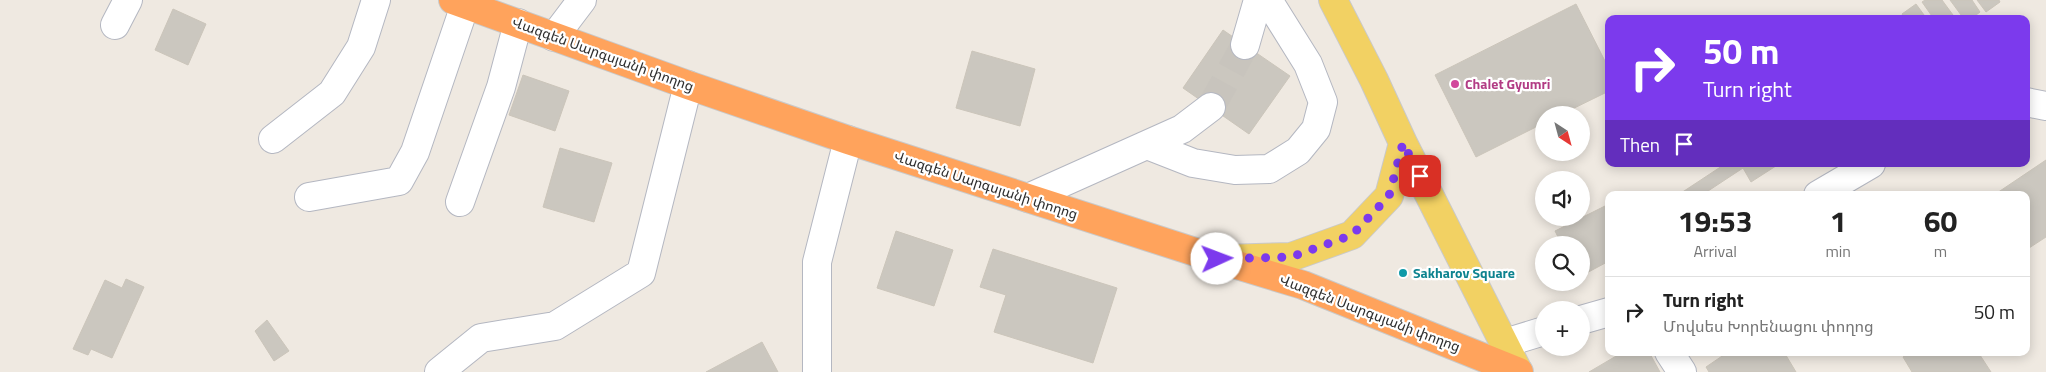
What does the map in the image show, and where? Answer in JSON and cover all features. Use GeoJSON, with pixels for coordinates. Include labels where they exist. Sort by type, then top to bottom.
{"type":"FeatureCollection","features":[{"type":"Feature","properties":{"kind":"highway","name":"Վազգեն Սարգսյանի փողոց"},"geometry":{"type":"LineString","coordinates":[[459,2],[688,85],[848,140],[1303,285],[1518,372]]}},
{"type":"Feature","properties":{"kind":"main road"},"geometry":{"type":"LineString","coordinates":[[1333,0],[1518,372]]}},
{"type":"Feature","properties":{"kind":"main road"},"geometry":{"type":"LineString","coordinates":[[1217,259],[1291,257],[1352,235],[1389,196],[1403,143]]}},
{"type":"Feature","properties":{"kind":"street"},"geometry":{"type":"LineString","coordinates":[[116,25],[128,0]]}},
{"type":"Feature","properties":{"kind":"street"},"geometry":{"type":"LineString","coordinates":[[273,139],[332,93],[361,47],[376,0]]}},
{"type":"Feature","properties":{"kind":"street"},"geometry":{"type":"LineString","coordinates":[[554,37],[582,0]]}},
{"type":"Feature","properties":{"kind":"street"},"geometry":{"type":"LineString","coordinates":[[1245,45],[1258,0]]}},
{"type":"Feature","properties":{"kind":"street"},"geometry":{"type":"LineString","coordinates":[[1147,145],[1193,162],[1235,170],[1269,169],[1298,151],[1316,128],[1323,102],[1308,64],[1268,0]]}},
{"type":"Feature","properties":{"kind":"street"},"geometry":{"type":"LineString","coordinates":[[309,197],[399,181],[415,152],[459,2]]}},
{"type":"Feature","properties":{"kind":"street"},"geometry":{"type":"LineString","coordinates":[[460,202],[501,87],[518,23]]}},
{"type":"Feature","properties":{"kind":"street"},"geometry":{"type":"LineString","coordinates":[[438,372],[481,338],[555,326],[641,273],[688,85]]}},
{"type":"Feature","properties":{"kind":"street"},"geometry":{"type":"LineString","coordinates":[[2030,103],[2046,106]]}},
{"type":"Feature","properties":{"kind":"street"},"geometry":{"type":"LineString","coordinates":[[1028,198],[1182,130],[1211,107]]}},
{"type":"Feature","properties":{"kind":"street"},"geometry":{"type":"LineString","coordinates":[[817,372],[817,262],[848,140]]}},
{"type":"Feature","properties":{"kind":"street"},"geometry":{"type":"LineString","coordinates":[[1825,191],[1866,167]]}},
{"type":"Feature","properties":{"kind":"street"},"geometry":{"type":"LineString","coordinates":[[1590,317],[1605,313]]}},
{"type":"Feature","properties":{"kind":"street"},"geometry":{"type":"LineString","coordinates":[[1505,343],[1535,334]]}},
{"type":"Feature","properties":{"kind":"street"},"geometry":{"type":"LineString","coordinates":[[1672,356],[1682,372]]}},
{"type":"Feature","properties":{"kind":"building"},"geometry":{"type":"Polygon","coordinates":[[[1925,0],[1942,0],[1953,15],[1931,15],[1922,2],[1925,0]]]}},
{"type":"Feature","properties":{"kind":"building"},"geometry":{"type":"Polygon","coordinates":[[[1950,0],[1972,0],[1980,12],[1976,15],[1961,15],[1950,0]]]}},
{"type":"Feature","properties":{"kind":"building"},"geometry":{"type":"Polygon","coordinates":[[[1977,0],[1999,0],[2000,2],[1986,12],[1977,0]]]}},
{"type":"Feature","properties":{"kind":"building"},"geometry":{"type":"Polygon","coordinates":[[[1576,4],[1605,61],[1605,93],[1578,106],[1535,106],[1535,128],[1476,157],[1435,75],[1576,4]]]}},
{"type":"Feature","properties":{"kind":"building"},"geometry":{"type":"Polygon","coordinates":[[[1916,4],[1924,15],[1903,15],[1916,4]]]}},
{"type":"Feature","properties":{"kind":"building"},"geometry":{"type":"Polygon","coordinates":[[[173,9],[206,24],[188,65],[155,50],[173,9]]]}},
{"type":"Feature","properties":{"kind":"building"},"geometry":{"type":"Polygon","coordinates":[[[1223,30],[1290,76],[1249,134],[1183,88],[1223,30]]]}},
{"type":"Feature","properties":{"kind":"building"},"geometry":{"type":"Polygon","coordinates":[[[972,51],[1035,69],[1020,126],[956,108],[972,51]]]}},
{"type":"Feature","properties":{"kind":"building"},"geometry":{"type":"Polygon","coordinates":[[[523,75],[569,91],[555,131],[509,115],[523,75]]]}},
{"type":"Feature","properties":{"kind":"building"},"geometry":{"type":"Polygon","coordinates":[[[560,148],[612,163],[594,222],[543,207],[560,148]]]}},
{"type":"Feature","properties":{"kind":"building"},"geometry":{"type":"Polygon","coordinates":[[[2046,160],[2046,237],[2030,247],[2030,191],[2000,191],[2046,160]]]}},
{"type":"Feature","properties":{"kind":"building"},"geometry":{"type":"Polygon","coordinates":[[[1720,167],[1774,167],[1751,182],[1743,168],[1708,191],[1684,191],[1720,167]]]}},
{"type":"Feature","properties":{"kind":"building"},"geometry":{"type":"Polygon","coordinates":[[[1605,206],[1605,263],[1590,271],[1590,236],[1558,236],[1555,231],[1565,226],[1590,226],[1590,214],[1605,206]]]}},
{"type":"Feature","properties":{"kind":"building"},"geometry":{"type":"Polygon","coordinates":[[[896,231],[953,250],[934,306],[877,288],[896,231]]]}},
{"type":"Feature","properties":{"kind":"building"},"geometry":{"type":"Polygon","coordinates":[[[993,249],[1117,288],[1093,363],[994,332],[1006,295],[980,287],[993,249]]]}},
{"type":"Feature","properties":{"kind":"building"},"geometry":{"type":"Polygon","coordinates":[[[126,279],[144,287],[112,358],[91,349],[88,355],[73,349],[105,280],[122,288],[126,279]]]}},
{"type":"Feature","properties":{"kind":"building"},"geometry":{"type":"Polygon","coordinates":[[[267,320],[289,351],[274,361],[255,331],[267,320]]]}},
{"type":"Feature","properties":{"kind":"building"},"geometry":{"type":"Polygon","coordinates":[[[762,342],[778,372],[706,372],[762,342]]]}},
{"type":"Feature","properties":{"kind":"building"},"geometry":{"type":"Polygon","coordinates":[[[1616,356],[1651,356],[1660,372],[1589,372],[1616,356]]]}},
{"type":"Feature","properties":{"kind":"building"},"geometry":{"type":"Polygon","coordinates":[[[1722,356],[1786,356],[1796,372],[1709,372],[1706,367],[1722,356]]]}},
{"type":"Feature","properties":{"kind":"building"},"geometry":{"type":"Polygon","coordinates":[[[1981,356],[1991,372],[1912,372],[1903,357],[1981,356]]]}},
{"type":"Feature","properties":{"kind":"tunnel"},"geometry":{"type":"LineString","coordinates":[[1211,107],[1245,45]]}},
{"type":"Feature","properties":{"kind":"place","name":"Chalet Gyumri"},"geometry":{"type":"Point","coordinates":[1455,84]}},
{"type":"Feature","properties":{"kind":"place","name":"Sakharov Square"},"geometry":{"type":"Point","coordinates":[1403,273]}},
{"type":"Feature","properties":{"kind":"route"},"geometry":{"type":"LineString","coordinates":[[1217,259],[1291,257],[1352,235],[1389,196],[1403,143],[1420,176]]}}]}
